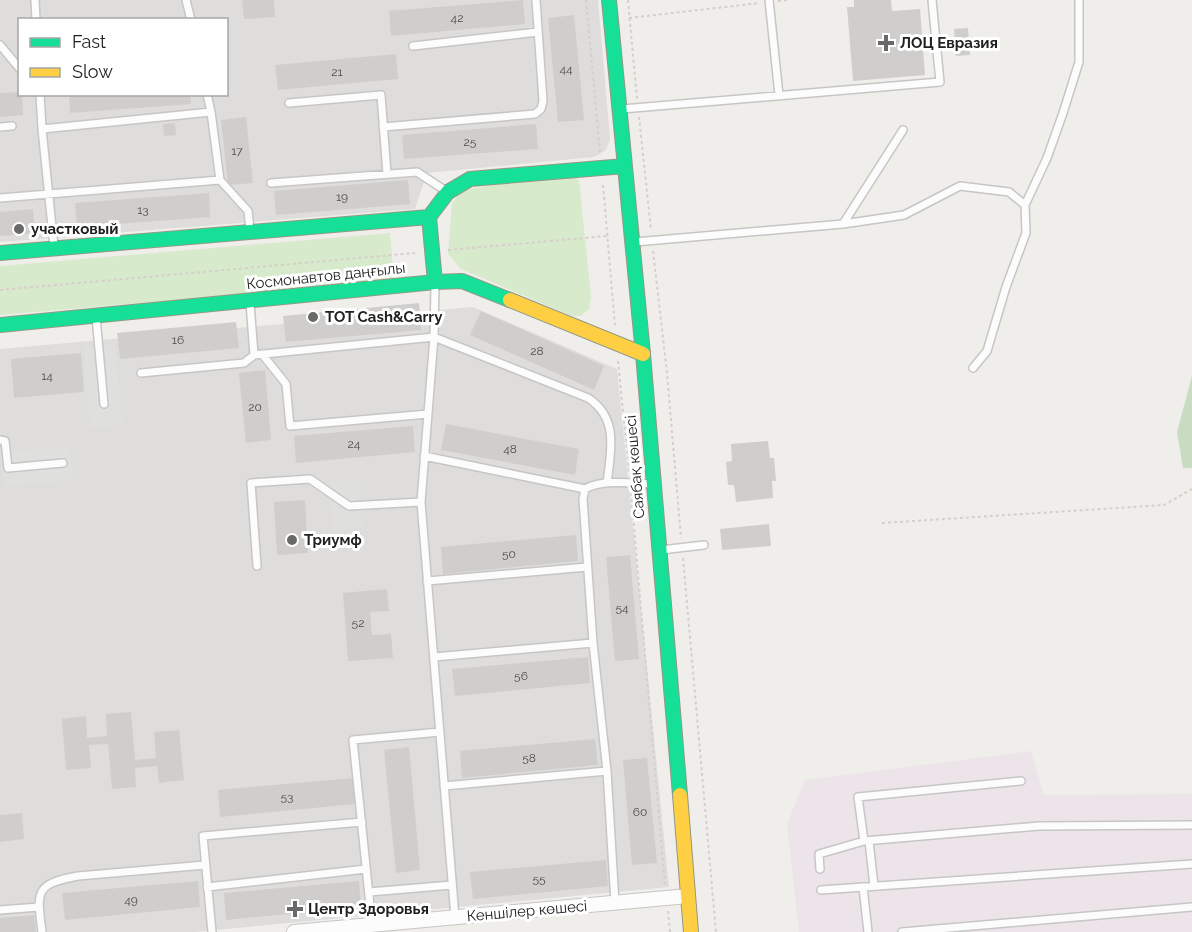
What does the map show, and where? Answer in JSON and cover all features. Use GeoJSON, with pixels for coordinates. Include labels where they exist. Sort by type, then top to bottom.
{"type":"FeatureCollection","features":[{"type":"Feature","properties":{"kind":"street","name":"Саябақ көшесі"},"geometry":{"type":"LineString","coordinates":[[609,0],[643,354],[691,932]]}},
{"type":"Feature","properties":{"kind":"street"},"geometry":{"type":"LineString","coordinates":[[435,282],[429,217],[448,192],[470,179],[625,166]]}},
{"type":"Feature","properties":{"kind":"street"},"geometry":{"type":"LineString","coordinates":[[0,253],[429,217]]}},
{"type":"Feature","properties":{"kind":"street","name":"Космонавтов даңғылы"},"geometry":{"type":"LineString","coordinates":[[0,325],[462,281],[643,354]]}},
{"type":"Feature","properties":{"kind":"street","name":"Кеншілер көшесі"},"geometry":{"type":"LineString","coordinates":[[294,932],[687,896]]}},
{"type":"Feature","properties":{"kind":"lane"},"geometry":{"type":"LineString","coordinates":[[35,0],[36,18]]}},
{"type":"Feature","properties":{"kind":"lane"},"geometry":{"type":"LineString","coordinates":[[186,0],[190,18]]}},
{"type":"Feature","properties":{"kind":"lane"},"geometry":{"type":"LineString","coordinates":[[383,127],[535,114],[541,110],[543,101],[536,0]]}},
{"type":"Feature","properties":{"kind":"lane"},"geometry":{"type":"LineString","coordinates":[[620,110],[940,82],[932,0]]}},
{"type":"Feature","properties":{"kind":"lane"},"geometry":{"type":"LineString","coordinates":[[973,368],[987,351],[1006,287],[1026,233],[1025,205],[1047,158],[1079,62],[1078,0]]}},
{"type":"Feature","properties":{"kind":"lane"},"geometry":{"type":"LineString","coordinates":[[770,1],[778,95]]}},
{"type":"Feature","properties":{"kind":"lane"},"geometry":{"type":"LineString","coordinates":[[413,45],[538,32]]}},
{"type":"Feature","properties":{"kind":"lane"},"geometry":{"type":"LineString","coordinates":[[0,45],[18,67]]}},
{"type":"Feature","properties":{"kind":"lane"},"geometry":{"type":"LineString","coordinates":[[289,103],[381,95],[387,174]]}},
{"type":"Feature","properties":{"kind":"lane"},"geometry":{"type":"LineString","coordinates":[[40,96],[54,248]]}},
{"type":"Feature","properties":{"kind":"lane"},"geometry":{"type":"LineString","coordinates":[[207,96],[220,180],[248,211],[250,232]]}},
{"type":"Feature","properties":{"kind":"lane"},"geometry":{"type":"LineString","coordinates":[[42,129],[211,112]]}},
{"type":"Feature","properties":{"kind":"lane"},"geometry":{"type":"LineString","coordinates":[[0,127],[12,126]]}},
{"type":"Feature","properties":{"kind":"lane"},"geometry":{"type":"LineString","coordinates":[[843,224],[903,130]]}},
{"type":"Feature","properties":{"kind":"lane"},"geometry":{"type":"LineString","coordinates":[[271,183],[417,171],[448,192]]}},
{"type":"Feature","properties":{"kind":"lane"},"geometry":{"type":"LineString","coordinates":[[0,198],[220,180]]}},
{"type":"Feature","properties":{"kind":"lane"},"geometry":{"type":"LineString","coordinates":[[632,242],[843,224],[904,215],[960,186],[1009,192],[1025,205]]}},
{"type":"Feature","properties":{"kind":"lane"},"geometry":{"type":"LineString","coordinates":[[435,282],[434,337],[421,502],[455,917]]}},
{"type":"Feature","properties":{"kind":"lane"},"geometry":{"type":"LineString","coordinates":[[249,301],[258,354],[286,384],[290,426],[428,414]]}},
{"type":"Feature","properties":{"kind":"lane"},"geometry":{"type":"LineString","coordinates":[[96,316],[104,404]]}},
{"type":"Feature","properties":{"kind":"lane"},"geometry":{"type":"LineString","coordinates":[[141,372],[244,363],[258,354],[434,337],[588,398],[597,404],[607,418],[611,435],[607,483]]}},
{"type":"Feature","properties":{"kind":"lane"},"geometry":{"type":"LineString","coordinates":[[0,440],[5,441],[8,468],[63,463]]}},
{"type":"Feature","properties":{"kind":"lane"},"geometry":{"type":"LineString","coordinates":[[424,456],[585,489]]}},
{"type":"Feature","properties":{"kind":"lane"},"geometry":{"type":"LineString","coordinates":[[257,566],[251,483],[310,478],[349,506],[421,502]]}},
{"type":"Feature","properties":{"kind":"lane"},"geometry":{"type":"LineString","coordinates":[[615,903],[607,771],[593,644],[583,499],[585,489],[591,485],[653,484]]}},
{"type":"Feature","properties":{"kind":"lane"},"geometry":{"type":"LineString","coordinates":[[658,550],[704,545]]}},
{"type":"Feature","properties":{"kind":"lane"},"geometry":{"type":"LineString","coordinates":[[427,581],[587,567]]}},
{"type":"Feature","properties":{"kind":"lane"},"geometry":{"type":"LineString","coordinates":[[434,657],[593,644]]}},
{"type":"Feature","properties":{"kind":"lane"},"geometry":{"type":"LineString","coordinates":[[372,925],[353,740],[440,732]]}},
{"type":"Feature","properties":{"kind":"lane"},"geometry":{"type":"LineString","coordinates":[[444,786],[607,771]]}},
{"type":"Feature","properties":{"kind":"lane"},"geometry":{"type":"LineString","coordinates":[[874,886],[858,797],[1021,781]]}},
{"type":"Feature","properties":{"kind":"lane"},"geometry":{"type":"LineString","coordinates":[[212,932],[203,836],[362,822]]}},
{"type":"Feature","properties":{"kind":"lane"},"geometry":{"type":"LineString","coordinates":[[820,869],[819,854],[866,841],[1039,825],[1192,825]]}},
{"type":"Feature","properties":{"kind":"lane"},"geometry":{"type":"LineString","coordinates":[[821,890],[1192,864]]}},
{"type":"Feature","properties":{"kind":"lane"},"geometry":{"type":"LineString","coordinates":[[42,932],[39,907],[42,889],[60,879],[205,865]]}},
{"type":"Feature","properties":{"kind":"lane"},"geometry":{"type":"LineString","coordinates":[[207,887],[366,869]]}},
{"type":"Feature","properties":{"kind":"lane"},"geometry":{"type":"LineString","coordinates":[[369,892],[453,885]]}},
{"type":"Feature","properties":{"kind":"lane"},"geometry":{"type":"LineString","coordinates":[[863,887],[868,932]]}},
{"type":"Feature","properties":{"kind":"lane"},"geometry":{"type":"LineString","coordinates":[[0,910],[39,907]]}},
{"type":"Feature","properties":{"kind":"lane"},"geometry":{"type":"LineString","coordinates":[[902,932],[1192,907]]}},
{"type":"Feature","properties":{"kind":"path"},"geometry":{"type":"LineString","coordinates":[[586,0],[670,932]]}},
{"type":"Feature","properties":{"kind":"path"},"geometry":{"type":"LineString","coordinates":[[628,0],[667,373],[716,932]]}},
{"type":"Feature","properties":{"kind":"path"},"geometry":{"type":"LineString","coordinates":[[611,20],[788,0]]}},
{"type":"Feature","properties":{"kind":"path"},"geometry":{"type":"LineString","coordinates":[[0,290],[607,236]]}},
{"type":"Feature","properties":{"kind":"path"},"geometry":{"type":"LineString","coordinates":[[882,523],[1164,505],[1192,489]]}},
{"type":"Feature","properties":{"kind":"shaded area"},"geometry":{"type":"Polygon","coordinates":[[[0,0],[598,0],[610,139],[606,150],[594,157],[427,173],[415,209],[0,242],[0,0]]]}},
{"type":"Feature","properties":{"kind":"shaded area"},"geometry":{"type":"Polygon","coordinates":[[[473,307],[617,369],[669,887],[194,932],[0,932],[0,349],[473,307]]]}},
{"type":"Feature","properties":{"kind":"shaded area"},"geometry":{"type":"Polygon","coordinates":[[[115,344],[122,425],[90,427],[84,347],[115,344]]]}},
{"type":"Feature","properties":{"kind":"shaded area"},"geometry":{"type":"Polygon","coordinates":[[[70,446],[73,480],[5,487],[2,452],[70,446]]]}},
{"type":"Feature","properties":{"kind":"shaded area"},"geometry":{"type":"Polygon","coordinates":[[[359,479],[362,527],[332,529],[329,480],[359,479]]]}},
{"type":"Feature","properties":{"kind":"shaded area"},"geometry":{"type":"Polygon","coordinates":[[[1031,751],[1044,795],[1192,794],[1192,932],[799,932],[787,824],[805,780],[1031,751]]]}},
{"type":"Feature","properties":{"kind":"green space"},"geometry":{"type":"Polygon","coordinates":[[[569,174],[579,180],[591,297],[589,309],[581,316],[572,316],[461,269],[448,254],[452,203],[462,190],[569,174]]]}},
{"type":"Feature","properties":{"kind":"green space"},"geometry":{"type":"Polygon","coordinates":[[[390,233],[394,281],[0,315],[0,266],[390,233]]]}},
{"type":"Feature","properties":{"kind":"green space"},"geometry":{"type":"Polygon","coordinates":[[[1192,376],[1192,468],[1183,468],[1177,432],[1192,376]]]}},
{"type":"Feature","properties":{"kind":"building"},"geometry":{"type":"Polygon","coordinates":[[[242,0],[274,0],[275,17],[244,19],[242,0]]]}},
{"type":"Feature","properties":{"kind":"building"},"geometry":{"type":"Polygon","coordinates":[[[523,0],[525,24],[391,36],[389,11],[523,0]]]}},
{"type":"Feature","properties":{"kind":"building","name":"ЛОЦ Евразия"},"geometry":{"type":"Polygon","coordinates":[[[854,0],[891,0],[892,11],[920,9],[925,75],[853,81],[847,7],[854,7],[854,0]]]}},
{"type":"Feature","properties":{"kind":"building"},"geometry":{"type":"Polygon","coordinates":[[[574,15],[584,120],[558,122],[548,18],[574,15]]]}},
{"type":"Feature","properties":{"kind":"building"},"geometry":{"type":"Polygon","coordinates":[[[968,28],[970,55],[956,56],[954,29],[968,28]]]}},
{"type":"Feature","properties":{"kind":"building"},"geometry":{"type":"Polygon","coordinates":[[[396,54],[398,79],[278,90],[275,65],[396,54]]]}},
{"type":"Feature","properties":{"kind":"building"},"geometry":{"type":"Polygon","coordinates":[[[18,92],[18,96],[22,96],[23,115],[0,117],[0,93],[18,92]]]}},
{"type":"Feature","properties":{"kind":"building"},"geometry":{"type":"Polygon","coordinates":[[[69,96],[190,96],[191,104],[70,113],[69,96]]]}},
{"type":"Feature","properties":{"kind":"building"},"geometry":{"type":"Polygon","coordinates":[[[246,117],[253,183],[228,185],[221,120],[246,117]]]}},
{"type":"Feature","properties":{"kind":"building"},"geometry":{"type":"Polygon","coordinates":[[[175,123],[176,135],[164,136],[163,124],[175,123]]]}},
{"type":"Feature","properties":{"kind":"building"},"geometry":{"type":"Polygon","coordinates":[[[536,124],[538,149],[404,159],[402,135],[536,124]]]}},
{"type":"Feature","properties":{"kind":"building"},"geometry":{"type":"Polygon","coordinates":[[[408,180],[410,204],[276,215],[274,191],[408,180]]]}},
{"type":"Feature","properties":{"kind":"building"},"geometry":{"type":"Polygon","coordinates":[[[209,193],[210,217],[77,227],[75,203],[209,193]]]}},
{"type":"Feature","properties":{"kind":"building"},"geometry":{"type":"Polygon","coordinates":[[[33,209],[35,233],[0,236],[0,212],[33,209]]]}},
{"type":"Feature","properties":{"kind":"building"},"geometry":{"type":"Polygon","coordinates":[[[419,303],[421,330],[286,342],[283,316],[419,303]]]}},
{"type":"Feature","properties":{"kind":"building"},"geometry":{"type":"Polygon","coordinates":[[[481,311],[604,366],[594,390],[470,335],[481,311]]]}},
{"type":"Feature","properties":{"kind":"building"},"geometry":{"type":"Polygon","coordinates":[[[236,322],[239,348],[120,359],[117,333],[236,322]]]}},
{"type":"Feature","properties":{"kind":"building"},"geometry":{"type":"Polygon","coordinates":[[[81,353],[84,392],[14,398],[11,359],[81,353]]]}},
{"type":"Feature","properties":{"kind":"building"},"geometry":{"type":"Polygon","coordinates":[[[265,370],[271,440],[246,443],[239,373],[265,370]]]}},
{"type":"Feature","properties":{"kind":"building"},"geometry":{"type":"Polygon","coordinates":[[[446,424],[579,449],[575,475],[441,450],[446,424]]]}},
{"type":"Feature","properties":{"kind":"building"},"geometry":{"type":"Polygon","coordinates":[[[413,426],[415,452],[296,463],[294,436],[413,426]]]}},
{"type":"Feature","properties":{"kind":"building"},"geometry":{"type":"Polygon","coordinates":[[[768,441],[770,458],[774,458],[776,481],[772,481],[773,498],[736,502],[734,485],[728,485],[726,462],[732,461],[731,444],[768,441]]]}},
{"type":"Feature","properties":{"kind":"building","name":"Триумф"},"geometry":{"type":"Polygon","coordinates":[[[305,500],[308,553],[277,555],[274,502],[305,500]]]}},
{"type":"Feature","properties":{"kind":"building"},"geometry":{"type":"Polygon","coordinates":[[[769,524],[771,546],[722,550],[720,529],[769,524]]]}},
{"type":"Feature","properties":{"kind":"building"},"geometry":{"type":"Polygon","coordinates":[[[576,535],[578,561],[443,574],[441,547],[576,535]]]}},
{"type":"Feature","properties":{"kind":"building"},"geometry":{"type":"Polygon","coordinates":[[[630,555],[639,659],[615,661],[606,557],[630,555]]]}},
{"type":"Feature","properties":{"kind":"building"},"geometry":{"type":"Polygon","coordinates":[[[387,589],[389,611],[370,612],[372,635],[391,634],[393,658],[348,661],[343,593],[387,589]]]}},
{"type":"Feature","properties":{"kind":"building"},"geometry":{"type":"Polygon","coordinates":[[[588,657],[590,683],[455,696],[452,669],[588,657]]]}},
{"type":"Feature","properties":{"kind":"building"},"geometry":{"type":"Polygon","coordinates":[[[131,712],[135,760],[156,758],[154,732],[179,730],[184,780],[159,783],[157,766],[135,768],[136,787],[112,789],[108,744],[89,745],[91,768],[66,770],[62,719],[86,716],[87,738],[107,736],[106,714],[131,712]]]}},
{"type":"Feature","properties":{"kind":"building"},"geometry":{"type":"Polygon","coordinates":[[[595,739],[598,765],[462,778],[460,751],[595,739]]]}},
{"type":"Feature","properties":{"kind":"building"},"geometry":{"type":"Polygon","coordinates":[[[409,747],[420,870],[396,873],[384,750],[409,747]]]}},
{"type":"Feature","properties":{"kind":"building"},"geometry":{"type":"Polygon","coordinates":[[[647,758],[657,863],[632,865],[623,760],[647,758]]]}},
{"type":"Feature","properties":{"kind":"building"},"geometry":{"type":"Polygon","coordinates":[[[353,778],[356,804],[220,817],[218,790],[353,778]]]}},
{"type":"Feature","properties":{"kind":"building"},"geometry":{"type":"Polygon","coordinates":[[[22,813],[24,839],[0,842],[0,815],[22,813]]]}},
{"type":"Feature","properties":{"kind":"building"},"geometry":{"type":"Polygon","coordinates":[[[606,860],[608,886],[473,899],[470,872],[606,860]]]}},
{"type":"Feature","properties":{"kind":"building"},"geometry":{"type":"Polygon","coordinates":[[[198,881],[200,907],[65,920],[62,893],[198,881]]]}},
{"type":"Feature","properties":{"kind":"building"},"geometry":{"type":"Polygon","coordinates":[[[359,881],[361,907],[226,920],[224,893],[359,881]]]}},
{"type":"Feature","properties":{"kind":"building"},"geometry":{"type":"Polygon","coordinates":[[[34,915],[36,932],[0,932],[0,918],[34,915]]]}},
{"type":"Feature","properties":{"kind":"traffic: fast"},"geometry":{"type":"LineString","coordinates":[[609,0],[643,354],[680,795]]}},
{"type":"Feature","properties":{"kind":"traffic: fast"},"geometry":{"type":"LineString","coordinates":[[0,253],[429,217],[448,192],[470,179],[625,166]]}},
{"type":"Feature","properties":{"kind":"traffic: fast"},"geometry":{"type":"LineString","coordinates":[[429,217],[435,282]]}},
{"type":"Feature","properties":{"kind":"traffic: fast"},"geometry":{"type":"LineString","coordinates":[[0,325],[435,282],[462,281],[510,300]]}},
{"type":"Feature","properties":{"kind":"traffic: slow"},"geometry":{"type":"LineString","coordinates":[[510,300],[643,354]]}},
{"type":"Feature","properties":{"kind":"traffic: slow"},"geometry":{"type":"LineString","coordinates":[[680,795],[691,932]]}},
{"type":"Feature","properties":{"kind":"place","name":"ЛОЦ Евразия"},"geometry":{"type":"Point","coordinates":[886,43]}},
{"type":"Feature","properties":{"kind":"place","name":"участковый"},"geometry":{"type":"Point","coordinates":[19,229]}},
{"type":"Feature","properties":{"kind":"place","name":"TOT Cash&Carry"},"geometry":{"type":"Point","coordinates":[313,317]}},
{"type":"Feature","properties":{"kind":"place","name":"Триумф"},"geometry":{"type":"Point","coordinates":[292,540]}},
{"type":"Feature","properties":{"kind":"place","name":"Центр Здоровья"},"geometry":{"type":"Point","coordinates":[295,909]}}]}
